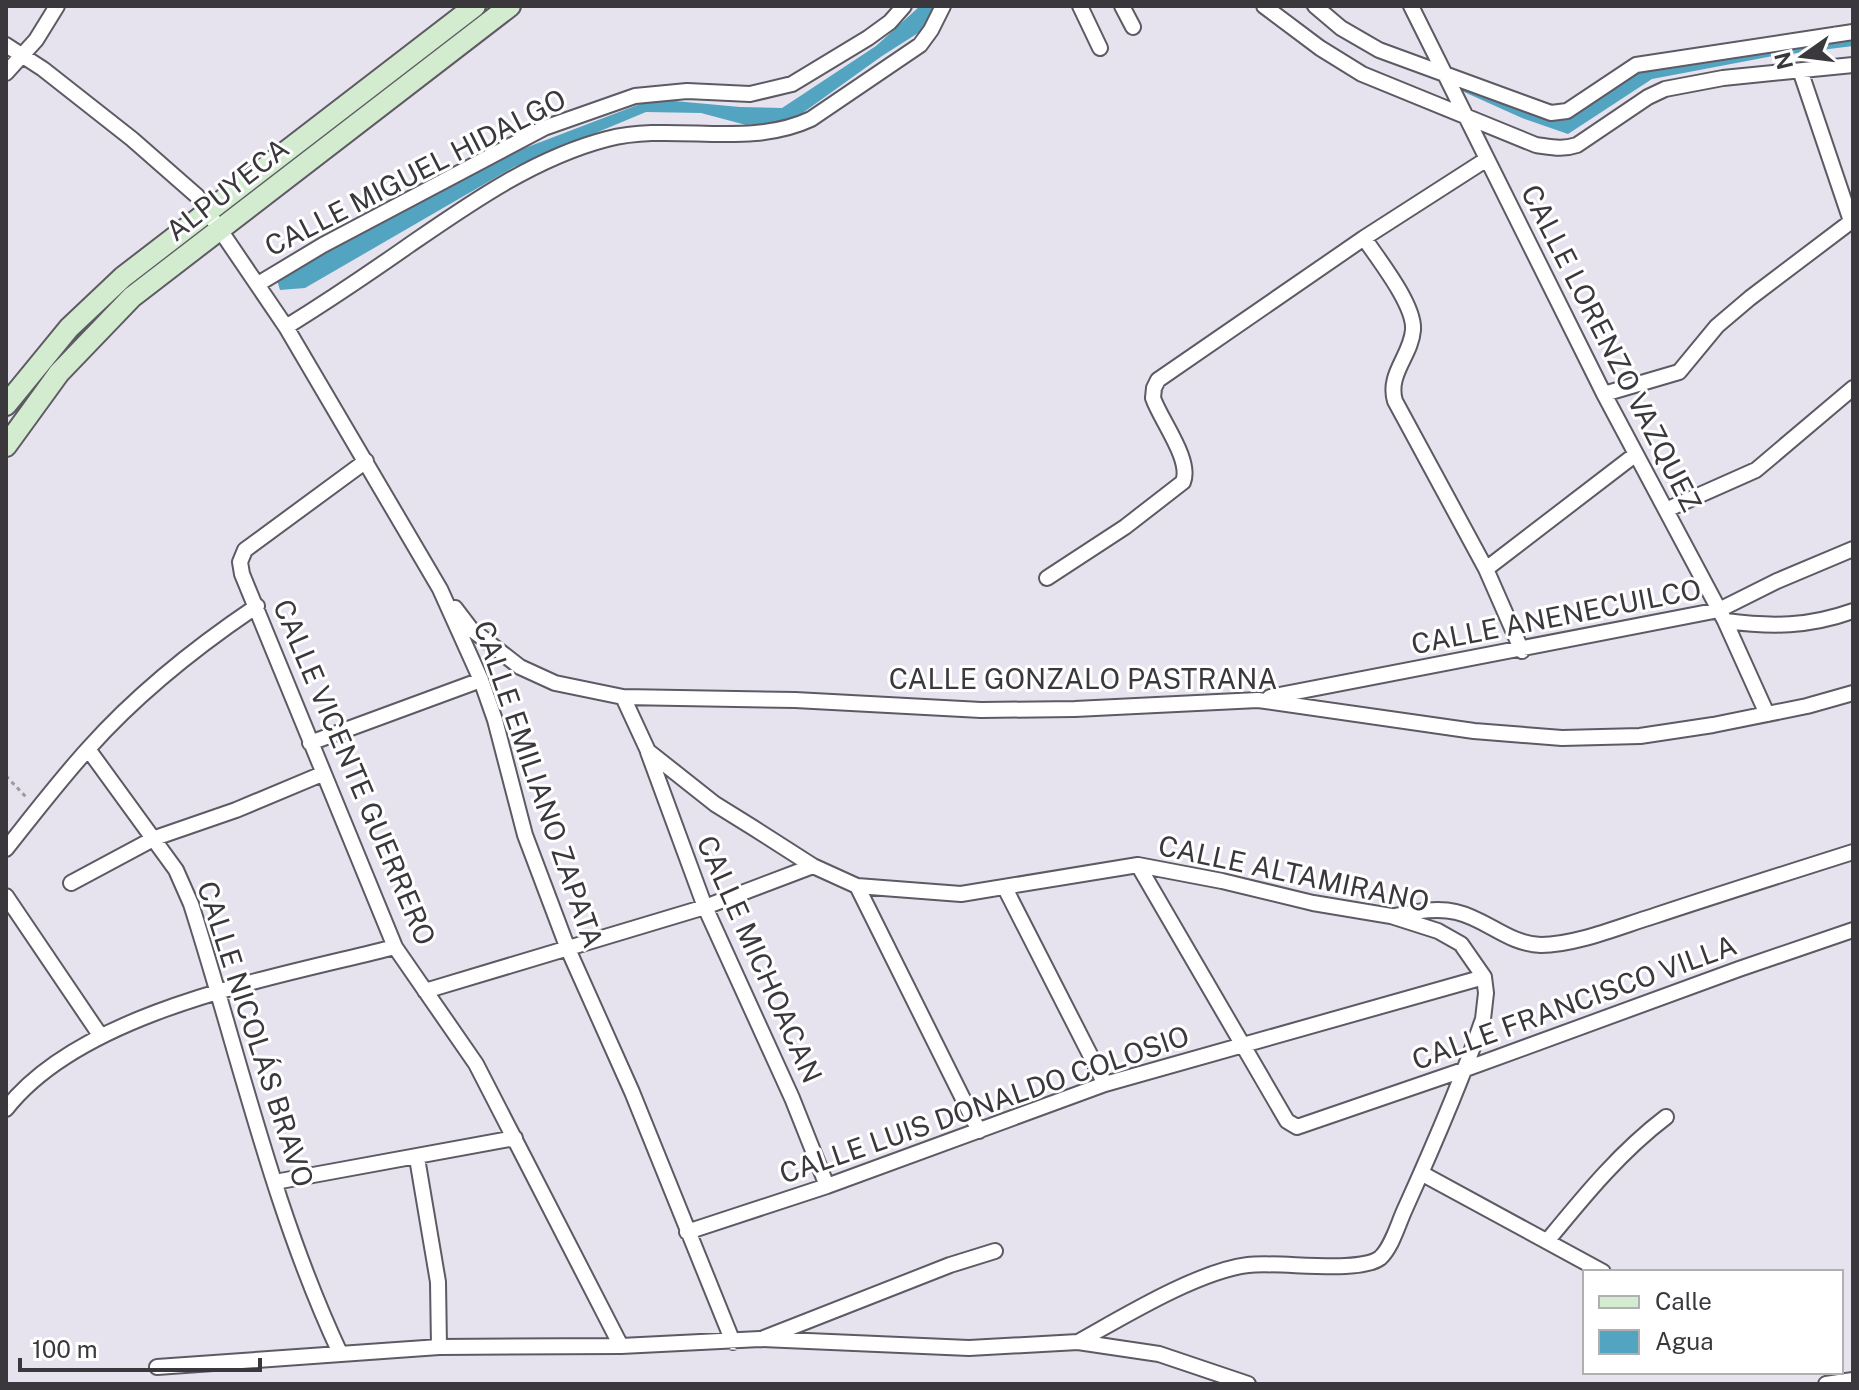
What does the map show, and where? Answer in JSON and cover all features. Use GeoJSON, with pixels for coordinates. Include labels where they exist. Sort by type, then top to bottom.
{"type":"FeatureCollection","features":[{"type":"Feature","properties":{"kind":"main road","name":"ALPUYECA"},"geometry":{"type":"LineString","coordinates":[[6,446],[59,373],[132,297],[214,221],[475,6]]}},
{"type":"Feature","properties":{"kind":"main road","name":"ALPUYECA"},"geometry":{"type":"LineString","coordinates":[[6,405],[69,328],[123,277],[214,221],[510,6]]}},
{"type":"Feature","properties":{"kind":"street"},"geometry":{"type":"LineString","coordinates":[[6,73],[36,40],[57,6]]}},
{"type":"Feature","properties":{"kind":"street","name":"CALLE MIGUEL HIDALGO"},"geometry":{"type":"LineString","coordinates":[[258,284],[323,245],[544,128],[635,96],[687,91],[750,94],[792,84],[868,38],[890,22],[904,6]]}},
{"type":"Feature","properties":{"kind":"street"},"geometry":{"type":"LineString","coordinates":[[286,327],[491,192],[560,155],[605,139],[637,133],[717,135],[795,127],[920,45],[943,6]]}},
{"type":"Feature","properties":{"kind":"street"},"geometry":{"type":"LineString","coordinates":[[1080,6],[1100,48]]}},
{"type":"Feature","properties":{"kind":"street"},"geometry":{"type":"LineString","coordinates":[[1122,6],[1133,27]]}},
{"type":"Feature","properties":{"kind":"street"},"geometry":{"type":"LineString","coordinates":[[1264,6],[1320,48],[1362,74],[1463,111],[1536,145],[1566,149],[1665,89],[1723,78],[1801,73],[1853,65]]}},
{"type":"Feature","properties":{"kind":"street"},"geometry":{"type":"LineString","coordinates":[[1315,6],[1341,28],[1379,50],[1551,113],[1567,111],[1624,71],[1649,61],[1853,32]]}},
{"type":"Feature","properties":{"kind":"street","name":"CALLE LORENZO VAZQUEZ"},"geometry":{"type":"LineString","coordinates":[[1411,6],[1604,394],[1722,616],[1767,714]]}},
{"type":"Feature","properties":{"kind":"street","name":"CALLE EMILIANO ZAPATA"},"geometry":{"type":"LineString","coordinates":[[6,45],[22,54],[197,196],[286,327],[440,589],[481,680],[495,720],[525,835],[568,949],[632,1092],[733,1342]]}},
{"type":"Feature","properties":{"kind":"street"},"geometry":{"type":"LineString","coordinates":[[1604,394],[1679,372],[1717,326],[1852,221],[1801,73]]}},
{"type":"Feature","properties":{"kind":"street"},"geometry":{"type":"LineString","coordinates":[[1047,578],[1125,527],[1183,482],[1186,473],[1184,462],[1153,398],[1158,380],[1364,238],[1487,159]]}},
{"type":"Feature","properties":{"kind":"street"},"geometry":{"type":"LineString","coordinates":[[1364,238],[1412,319],[1412,338],[1392,386],[1395,401],[1486,569],[1522,651]]}},
{"type":"Feature","properties":{"kind":"street"},"geometry":{"type":"LineString","coordinates":[[1666,510],[1756,470],[1853,388]]}},
{"type":"Feature","properties":{"kind":"street"},"geometry":{"type":"LineString","coordinates":[[1486,569],[1636,454]]}},
{"type":"Feature","properties":{"kind":"street","name":"CALLE VICENTE GUERRERO"},"geometry":{"type":"LineString","coordinates":[[366,461],[245,550],[240,562],[242,574],[395,947],[476,1064],[621,1346]]}},
{"type":"Feature","properties":{"kind":"street","name":"CALLE ANENECUILCO"},"geometry":{"type":"LineString","coordinates":[[1258,700],[1722,616],[1777,581],[1853,549]]}},
{"type":"Feature","properties":{"kind":"street","name":"CALLE GONZALO PASTRANA"},"geometry":{"type":"LineString","coordinates":[[440,589],[471,629],[520,667],[555,683],[623,697],[795,700],[981,710],[1258,700],[1474,731],[1562,738],[1640,736],[1767,714],[1853,693]]}},
{"type":"Feature","properties":{"kind":"street"},"geometry":{"type":"LineString","coordinates":[[6,849],[88,749],[181,661],[257,606]]}},
{"type":"Feature","properties":{"kind":"street"},"geometry":{"type":"LineString","coordinates":[[1722,616],[1757,625],[1807,625],[1853,611]]}},
{"type":"Feature","properties":{"kind":"street"},"geometry":{"type":"LineString","coordinates":[[310,743],[481,680]]}},
{"type":"Feature","properties":{"kind":"street","name":"CALLE ALTAMIRANO"},"geometry":{"type":"LineString","coordinates":[[623,697],[648,751],[715,804],[813,866],[857,886],[940,894],[1005,888],[1138,865],[1313,903],[1391,916],[1438,931],[1461,944],[1484,977]]}},
{"type":"Feature","properties":{"kind":"street","name":"CALLE NICOLÁS BRAVO"},"geometry":{"type":"LineString","coordinates":[[88,749],[155,838],[176,870],[191,904],[275,1182],[320,1310],[340,1353]]}},
{"type":"Feature","properties":{"kind":"street","name":"CALLE MICHOACAN"},"geometry":{"type":"LineString","coordinates":[[648,751],[705,907],[792,1098],[827,1186]]}},
{"type":"Feature","properties":{"kind":"street"},"geometry":{"type":"LineString","coordinates":[[71,883],[155,838],[236,810],[322,774]]}},
{"type":"Feature","properties":{"kind":"street"},"geometry":{"type":"LineString","coordinates":[[1391,916],[1419,911],[1458,912],[1507,938],[1542,945],[1617,928],[1853,852]]}},
{"type":"Feature","properties":{"kind":"street"},"geometry":{"type":"LineString","coordinates":[[1138,865],[1243,1046]]}},
{"type":"Feature","properties":{"kind":"street"},"geometry":{"type":"LineString","coordinates":[[425,991],[705,907],[813,866]]}},
{"type":"Feature","properties":{"kind":"street"},"geometry":{"type":"LineString","coordinates":[[857,886],[979,1131]]}},
{"type":"Feature","properties":{"kind":"street"},"geometry":{"type":"LineString","coordinates":[[1005,888],[1105,1084]]}},
{"type":"Feature","properties":{"kind":"street"},"geometry":{"type":"LineString","coordinates":[[6,896],[100,1035]]}},
{"type":"Feature","properties":{"kind":"street","name":"CALLE FRANCISCO VILLA"},"geometry":{"type":"LineString","coordinates":[[1243,1046],[1287,1121],[1297,1127],[1853,930]]}},
{"type":"Feature","properties":{"kind":"street"},"geometry":{"type":"LineString","coordinates":[[6,1109],[47,1068],[100,1035],[217,992],[395,947]]}},
{"type":"Feature","properties":{"kind":"street"},"geometry":{"type":"LineString","coordinates":[[1078,1342],[1153,1301],[1233,1267],[1266,1263],[1363,1265],[1384,1253],[1421,1173],[1483,1019],[1484,977]]}},
{"type":"Feature","properties":{"kind":"street","name":"CALLE LUIS DONALDO COLOSIO"},"geometry":{"type":"LineString","coordinates":[[687,1232],[827,1186],[1105,1084],[1484,977]]}},
{"type":"Feature","properties":{"kind":"street"},"geometry":{"type":"LineString","coordinates":[[1548,1240],[1633,1141],[1666,1117]]}},
{"type":"Feature","properties":{"kind":"street"},"geometry":{"type":"LineString","coordinates":[[275,1182],[515,1138]]}},
{"type":"Feature","properties":{"kind":"street"},"geometry":{"type":"LineString","coordinates":[[417,1158],[438,1282],[439,1347]]}},
{"type":"Feature","properties":{"kind":"street"},"geometry":{"type":"LineString","coordinates":[[1421,1173],[1600,1270]]}},
{"type":"Feature","properties":{"kind":"street"},"geometry":{"type":"LineString","coordinates":[[760,1339],[912,1279],[995,1251]]}},
{"type":"Feature","properties":{"kind":"street"},"geometry":{"type":"LineString","coordinates":[[157,1367],[439,1347],[621,1346],[760,1339],[969,1348],[1078,1342],[1159,1354],[1248,1384]]}},
{"type":"Feature","properties":{"kind":"street"},"geometry":{"type":"LineString","coordinates":[[1826,1384],[1853,1380]]}},
{"type":"Feature","properties":{"kind":"path"},"geometry":{"type":"LineString","coordinates":[[6,776],[38,809]]}},
{"type":"Feature","properties":{"kind":"water"},"geometry":{"type":"Polygon","coordinates":[[[920,6],[933,6],[926,28],[790,122],[746,125],[701,113],[646,112],[514,167],[305,288],[280,290],[276,277],[504,156],[653,99],[782,108],[876,46],[920,6]]]}},
{"type":"Feature","properties":{"kind":"water"},"geometry":{"type":"Polygon","coordinates":[[[1303,6],[1318,6],[1394,57],[1569,119],[1639,70],[1853,35],[1853,46],[1773,56],[1652,79],[1568,134],[1522,118],[1337,35],[1303,6]]]}}]}
